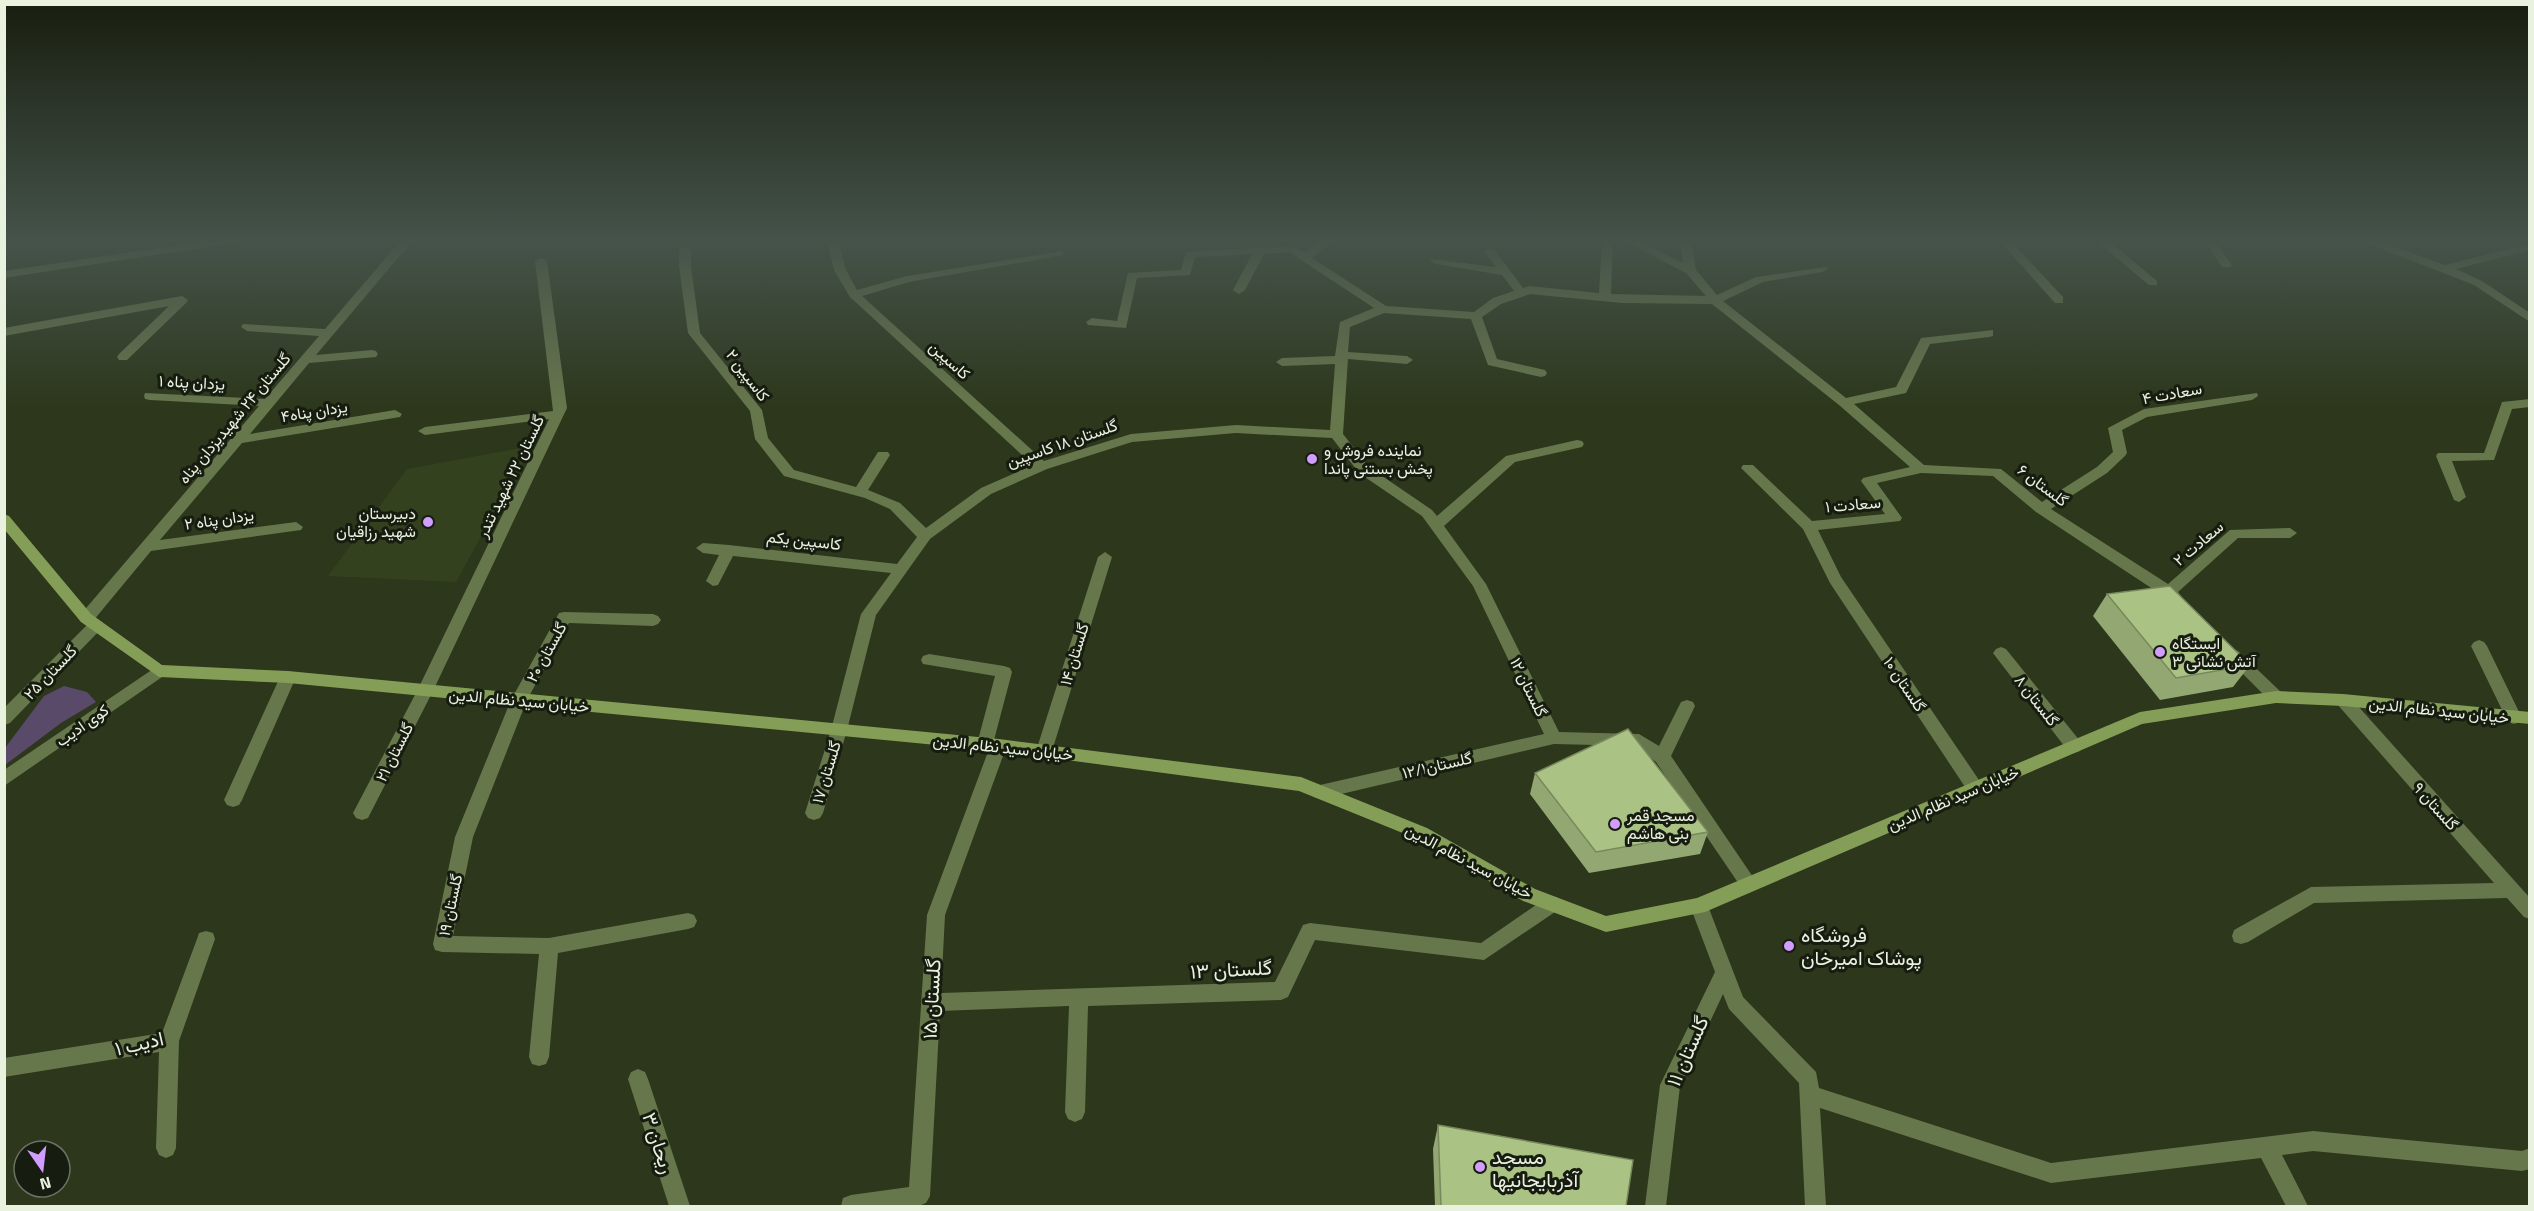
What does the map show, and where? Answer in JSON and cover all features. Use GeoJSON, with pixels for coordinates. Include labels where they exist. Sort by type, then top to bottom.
{"type":"FeatureCollection","features":[{"type":"Feature","properties":{"kind":"main road"},"geometry":{"type":"LineString","coordinates":[[4,519],[91,622],[159,671]]}},
{"type":"Feature","properties":{"kind":"main road","name":"خیابان سید نظام الدین"},"geometry":{"type":"LineString","coordinates":[[159,671],[288,678],[992,744],[1301,784],[1421,833],[1529,895],[1606,924],[1699,906],[2140,718],[2276,697],[2343,700],[2522,718]]}},
{"type":"Feature","properties":{"kind":"street","name":"گلستان ۲۴ شهیدیزدان پناه"},"geometry":{"type":"LineString","coordinates":[[91,622],[146,547],[359,297]]}},
{"type":"Feature","properties":{"kind":"street","name":"گلستان ۲۲ شهید تندر"},"geometry":{"type":"LineString","coordinates":[[425,691],[561,408],[546,297]]}},
{"type":"Feature","properties":{"kind":"street","name":"کاسپین ۲"},"geometry":{"type":"LineString","coordinates":[[689,297],[694,333],[756,410],[762,439],[789,473],[860,492],[896,506],[925,536]]}},
{"type":"Feature","properties":{"kind":"street","name":"کاسپین"},"geometry":{"type":"LineString","coordinates":[[856,297],[1042,466]]}},
{"type":"Feature","properties":{"kind":"street"},"geometry":{"type":"LineString","coordinates":[[1092,322],[1122,325],[1128,297]]}},
{"type":"Feature","properties":{"kind":"street"},"geometry":{"type":"LineString","coordinates":[[1364,297],[1383,309]]}},
{"type":"Feature","properties":{"kind":"street"},"geometry":{"type":"LineString","coordinates":[[1336,434],[1344,325],[1383,309],[1476,316],[1497,301],[1510,297]]}},
{"type":"Feature","properties":{"kind":"street"},"geometry":{"type":"LineString","coordinates":[[1600,297],[1715,300],[1722,297]]}},
{"type":"Feature","properties":{"kind":"street"},"geometry":{"type":"LineString","coordinates":[[1712,297],[1844,402],[1921,469]]}},
{"type":"Feature","properties":{"kind":"street"},"geometry":{"type":"LineString","coordinates":[[2056,297],[2059,300]]}},
{"type":"Feature","properties":{"kind":"street"},"geometry":{"type":"LineString","coordinates":[[2497,297],[2529,319]]}},
{"type":"Feature","properties":{"kind":"street"},"geometry":{"type":"LineString","coordinates":[[4,332],[182,300],[123,357]]}},
{"type":"Feature","properties":{"kind":"street"},"geometry":{"type":"LineString","coordinates":[[1476,316],[1492,362],[1541,373]]}},
{"type":"Feature","properties":{"kind":"street"},"geometry":{"type":"LineString","coordinates":[[247,327],[328,333]]}},
{"type":"Feature","properties":{"kind":"street"},"geometry":{"type":"LineString","coordinates":[[1844,402],[1901,390],[1925,341],[1989,333]]}},
{"type":"Feature","properties":{"kind":"street"},"geometry":{"type":"LineString","coordinates":[[305,360],[372,354]]}},
{"type":"Feature","properties":{"kind":"street"},"geometry":{"type":"LineString","coordinates":[[1282,362],[1341,358],[1407,360]]}},
{"type":"Feature","properties":{"kind":"street","name":"یزدان پناه ۱"},"geometry":{"type":"LineString","coordinates":[[150,396],[268,403]]}},
{"type":"Feature","properties":{"kind":"street","name":"سعادت ۴"},"geometry":{"type":"LineString","coordinates":[[2041,509],[2102,470],[2120,453],[2115,428],[2144,413],[2252,396]]}},
{"type":"Feature","properties":{"kind":"street"},"geometry":{"type":"LineString","coordinates":[[2459,497],[2444,456],[2489,457],[2507,405],[2529,403]]}},
{"type":"Feature","properties":{"kind":"street","name":"یزدان پناه۴"},"geometry":{"type":"LineString","coordinates":[[237,440],[395,414]]}},
{"type":"Feature","properties":{"kind":"street"},"geometry":{"type":"LineString","coordinates":[[425,431],[558,414]]}},
{"type":"Feature","properties":{"kind":"street","name":"گلستان ۱۸ کاسپین"},"geometry":{"type":"LineString","coordinates":[[839,730],[869,614],[925,536],[986,491],[1042,466],[1131,438],[1236,429],[1336,434]]}},
{"type":"Feature","properties":{"kind":"street","name":"گلستان ۱۲"},"geometry":{"type":"LineString","coordinates":[[1336,434],[1364,470],[1427,513],[1479,584],[1554,738]]}},
{"type":"Feature","properties":{"kind":"street"},"geometry":{"type":"LineString","coordinates":[[1436,525],[1511,459],[1577,444]]}},
{"type":"Feature","properties":{"kind":"street"},"geometry":{"type":"LineString","coordinates":[[860,492],[883,455]]}},
{"type":"Feature","properties":{"kind":"street"},"geometry":{"type":"LineString","coordinates":[[1748,468],[1809,526]]}},
{"type":"Feature","properties":{"kind":"street","name":"گلستان ۶"},"geometry":{"type":"LineString","coordinates":[[1921,469],[1996,472],[2041,509],[2169,592],[2185,608]]}},
{"type":"Feature","properties":{"kind":"street","name":"سعادت ۱"},"geometry":{"type":"LineString","coordinates":[[1835,579],[1809,526],[1895,518],[1868,481],[1921,469]]}},
{"type":"Feature","properties":{"kind":"street","name":"یزدان پناه ۲"},"geometry":{"type":"LineString","coordinates":[[146,547],[296,527]]}},
{"type":"Feature","properties":{"kind":"street","name":"سعادت ۲"},"geometry":{"type":"LineString","coordinates":[[2169,592],[2235,533],[2290,533]]}},
{"type":"Feature","properties":{"kind":"street","name":"کاسپین یکم"},"geometry":{"type":"LineString","coordinates":[[703,548],[901,569]]}},
{"type":"Feature","properties":{"kind":"street"},"geometry":{"type":"LineString","coordinates":[[713,581],[729,550]]}},
{"type":"Feature","properties":{"kind":"street","name":"گلستان ۱۴"},"geometry":{"type":"LineString","coordinates":[[1044,751],[1105,557]]}},
{"type":"Feature","properties":{"kind":"street","name":"گلستان ۱۰"},"geometry":{"type":"LineString","coordinates":[[1835,579],[1975,788]]}},
{"type":"Feature","properties":{"kind":"street","name":"گلستان ۲۰"},"geometry":{"type":"LineString","coordinates":[[519,700],[564,617],[653,620]]}},
{"type":"Feature","properties":{"kind":"street","name":"گلستان ۲۵"},"geometry":{"type":"LineString","coordinates":[[4,719],[91,622]]}},
{"type":"Feature","properties":{"kind":"street"},"geometry":{"type":"LineString","coordinates":[[2479,646],[2522,718]]}},
{"type":"Feature","properties":{"kind":"street"},"geometry":{"type":"LineString","coordinates":[[2226,648],[2276,697]]}},
{"type":"Feature","properties":{"kind":"street","name":"گلستان ۸"},"geometry":{"type":"LineString","coordinates":[[2001,653],[2074,746]]}},
{"type":"Feature","properties":{"kind":"street","name":"گلستان ۱۵"},"geometry":{"type":"LineString","coordinates":[[850,1206],[919,1196],[936,915],[992,744],[1004,672],[929,660]]}},
{"type":"Feature","properties":{"kind":"street","name":"کوی ادیب"},"geometry":{"type":"LineString","coordinates":[[4,779],[159,671]]}},
{"type":"Feature","properties":{"kind":"street"},"geometry":{"type":"LineString","coordinates":[[233,800],[288,678]]}},
{"type":"Feature","properties":{"kind":"street","name":"گلستان ۲۱"},"geometry":{"type":"LineString","coordinates":[[362,813],[425,691]]}},
{"type":"Feature","properties":{"kind":"street","name":"گلستان ۱۹"},"geometry":{"type":"LineString","coordinates":[[519,700],[464,837],[442,944],[549,945],[688,921]]}},
{"type":"Feature","properties":{"kind":"street","name":"گلستان ۹"},"geometry":{"type":"LineString","coordinates":[[2343,700],[2529,911]]}},
{"type":"Feature","properties":{"kind":"street"},"geometry":{"type":"LineString","coordinates":[[1662,757],[1687,706]]}},
{"type":"Feature","properties":{"kind":"street","name":"گلستان ۱۷"},"geometry":{"type":"LineString","coordinates":[[814,813],[839,730]]}},
{"type":"Feature","properties":{"kind":"street"},"geometry":{"type":"LineString","coordinates":[[1554,738],[1639,740],[1662,757],[1749,885]]}},
{"type":"Feature","properties":{"kind":"street","name":"گلستان۱۲/۱"},"geometry":{"type":"LineString","coordinates":[[1320,792],[1554,738]]}},
{"type":"Feature","properties":{"kind":"street"},"geometry":{"type":"LineString","coordinates":[[2241,936],[2311,895],[2510,890]]}},
{"type":"Feature","properties":{"kind":"street","name":"گلستان ۱۳"},"geometry":{"type":"LineString","coordinates":[[931,1002],[1281,991],[1310,931],[1484,952],[1552,904]]}},
{"type":"Feature","properties":{"kind":"street"},"geometry":{"type":"LineString","coordinates":[[1699,906],[1736,1003],[1809,1079],[1815,1206]]}},
{"type":"Feature","properties":{"kind":"street","name":"ادیب ۱"},"geometry":{"type":"LineString","coordinates":[[4,1068],[169,1041],[206,939]]}},
{"type":"Feature","properties":{"kind":"street"},"geometry":{"type":"LineString","coordinates":[[539,1057],[549,945]]}},
{"type":"Feature","properties":{"kind":"street","name":"گلستان ۱۱"},"geometry":{"type":"LineString","coordinates":[[1655,1206],[1670,1085],[1724,972]]}},
{"type":"Feature","properties":{"kind":"street"},"geometry":{"type":"LineString","coordinates":[[1075,1112],[1079,998]]}},
{"type":"Feature","properties":{"kind":"street"},"geometry":{"type":"LineString","coordinates":[[166,1148],[169,1041]]}},
{"type":"Feature","properties":{"kind":"street","name":"ریحان ۳"},"geometry":{"type":"LineString","coordinates":[[638,1079],[680,1206]]}},
{"type":"Feature","properties":{"kind":"street"},"geometry":{"type":"LineString","coordinates":[[1810,1095],[2050,1173],[2313,1142],[2522,1161],[2529,1158]]}},
{"type":"Feature","properties":{"kind":"street"},"geometry":{"type":"LineString","coordinates":[[2267,1147],[2297,1206]]}},
{"type":"Feature","properties":{"kind":"shaded area","name":"دبیرستان شهید رزاقیان"},"geometry":{"type":"Polygon","coordinates":[[[531,446],[456,582],[328,576],[407,469],[531,446]]]}},
{"type":"Feature","properties":{"kind":"shaded area"},"geometry":{"type":"Polygon","coordinates":[[[64,686],[87,692],[96,702],[61,723],[5,765],[5,748],[44,696],[64,686]]]}},
{"type":"Feature","properties":{"kind":"building"},"geometry":{"type":"Polygon","coordinates":[[[2170,586],[2250,665],[2176,678],[2107,594],[2170,586]]]}},
{"type":"Feature","properties":{"kind":"building","name":"مسجد قمر بنی هاشم"},"geometry":{"type":"Polygon","coordinates":[[[1628,729],[1708,832],[1596,852],[1535,773],[1628,729]]]}},
{"type":"Feature","properties":{"kind":"building"},"geometry":{"type":"Polygon","coordinates":[[[1438,1125],[1633,1160],[1626,1206],[1441,1206],[1438,1125]]]}},
{"type":"Feature","properties":{"kind":"place","name":"نماینده فروش و پخش بستنی پاندا"},"geometry":{"type":"Point","coordinates":[1312,459]}},
{"type":"Feature","properties":{"kind":"place","name":"دبیرستان شهید رزاقیان"},"geometry":{"type":"Point","coordinates":[428,522]}},
{"type":"Feature","properties":{"kind":"place","name":"ایستگاه آتش نشانی ۳"},"geometry":{"type":"Point","coordinates":[2160,652]}},
{"type":"Feature","properties":{"kind":"place","name":"مسجد قمر بنی هاشم"},"geometry":{"type":"Point","coordinates":[1615,824]}},
{"type":"Feature","properties":{"kind":"place","name":"فروشگاه پوشاک امیرخان"},"geometry":{"type":"Point","coordinates":[1789,946]}},
{"type":"Feature","properties":{"kind":"place","name":"مسجد آذربایجانیها"},"geometry":{"type":"Point","coordinates":[1480,1167]}}]}
